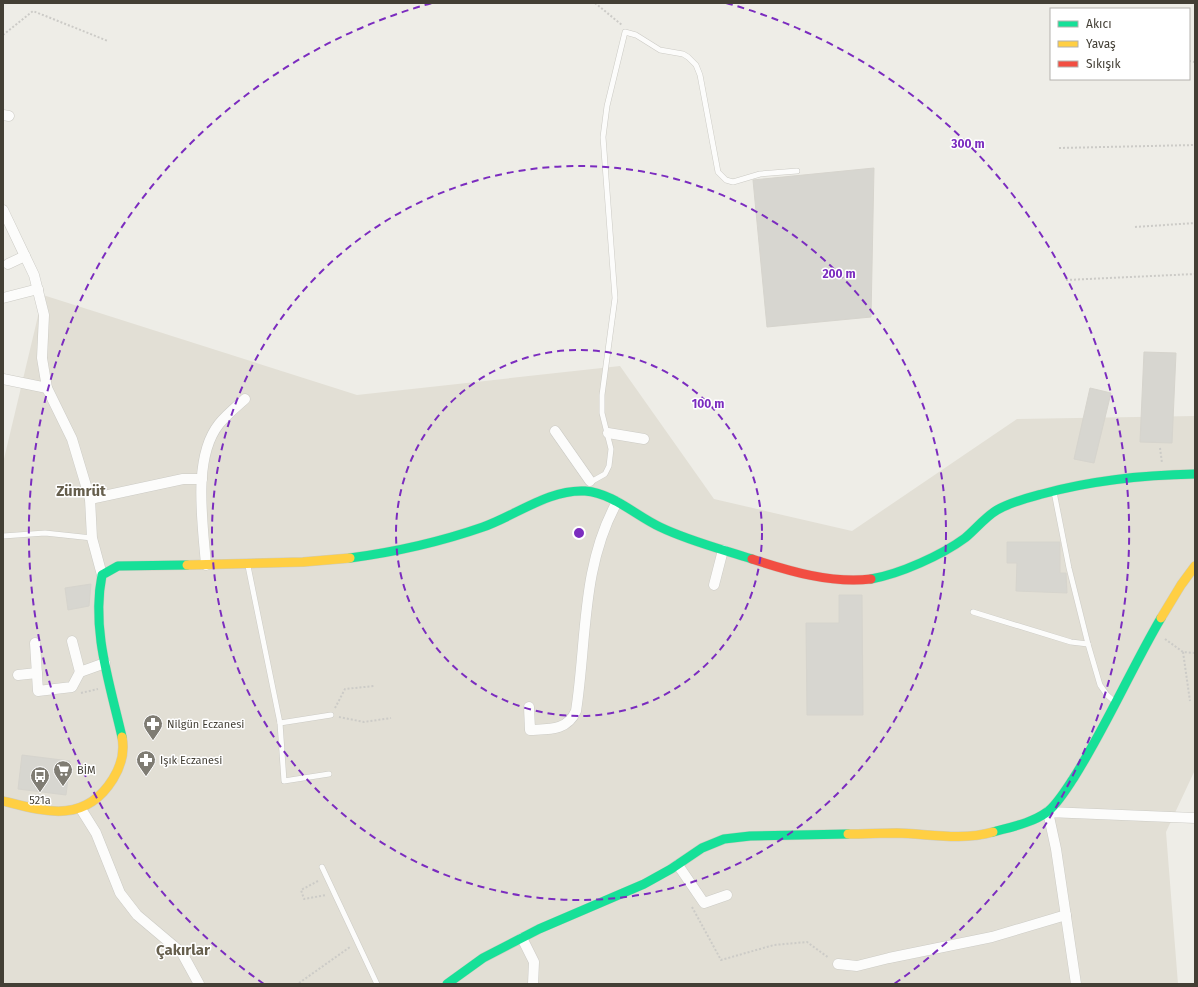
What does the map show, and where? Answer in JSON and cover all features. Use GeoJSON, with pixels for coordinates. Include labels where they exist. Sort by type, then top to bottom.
{"type":"FeatureCollection","features":[{"type":"Feature","properties":{"kind":"street"},"geometry":{"type":"LineString","coordinates":[[3,210],[34,275],[44,315],[42,358],[47,388],[72,439],[90,499],[92,538],[102,575],[98,587],[98,616],[124,751],[117,774],[101,795],[82,809],[68,812],[42,810],[3,801]]}},
{"type":"Feature","properties":{"kind":"street"},"geometry":{"type":"LineString","coordinates":[[8,264],[26,256]]}},
{"type":"Feature","properties":{"kind":"street"},"geometry":{"type":"LineString","coordinates":[[3,298],[38,289]]}},
{"type":"Feature","properties":{"kind":"street"},"geometry":{"type":"LineString","coordinates":[[3,379],[47,388]]}},
{"type":"Feature","properties":{"kind":"street"},"geometry":{"type":"LineString","coordinates":[[206,565],[202,479],[206,454],[216,430],[245,398]]}},
{"type":"Feature","properties":{"kind":"street"},"geometry":{"type":"LineString","coordinates":[[555,431],[590,482]]}},
{"type":"Feature","properties":{"kind":"street"},"geometry":{"type":"LineString","coordinates":[[608,433],[644,439]]}},
{"type":"Feature","properties":{"kind":"street"},"geometry":{"type":"LineString","coordinates":[[102,575],[118,566],[248,565],[357,558],[413,547],[493,524],[559,495],[584,490],[599,494],[617,502],[642,518],[674,534],[764,563],[842,580],[872,579],[895,573],[961,540],[979,526],[993,512],[1016,501],[1104,479],[1158,474],[1195,474]]}},
{"type":"Feature","properties":{"kind":"street"},"geometry":{"type":"LineString","coordinates":[[90,499],[183,479],[202,479]]}},
{"type":"Feature","properties":{"kind":"street"},"geometry":{"type":"LineString","coordinates":[[529,707],[530,730],[556,729],[562,727],[571,720],[576,711],[585,612],[593,562],[606,524],[617,502]]}},
{"type":"Feature","properties":{"kind":"street"},"geometry":{"type":"LineString","coordinates":[[714,585],[723,550]]}},
{"type":"Feature","properties":{"kind":"street"},"geometry":{"type":"LineString","coordinates":[[1048,812],[1066,790],[1091,751],[1154,631],[1181,585],[1195,566]]}},
{"type":"Feature","properties":{"kind":"street"},"geometry":{"type":"LineString","coordinates":[[35,643],[38,691],[72,687],[80,672],[72,641]]}},
{"type":"Feature","properties":{"kind":"street"},"geometry":{"type":"LineString","coordinates":[[80,672],[106,663]]}},
{"type":"Feature","properties":{"kind":"street"},"geometry":{"type":"LineString","coordinates":[[18,674],[37,673]]}},
{"type":"Feature","properties":{"kind":"street"},"geometry":{"type":"LineString","coordinates":[[82,809],[96,833],[120,893],[137,915],[182,953],[199,984]]}},
{"type":"Feature","properties":{"kind":"street"},"geometry":{"type":"LineString","coordinates":[[1048,812],[1056,849],[1076,984]]}},
{"type":"Feature","properties":{"kind":"street"},"geometry":{"type":"LineString","coordinates":[[447,984],[483,958],[595,904],[644,884],[702,848],[724,839],[750,836],[898,833],[941,837],[976,837],[1016,826],[1048,812],[1195,818]]}},
{"type":"Feature","properties":{"kind":"street"},"geometry":{"type":"LineString","coordinates":[[678,864],[704,903],[727,895]]}},
{"type":"Feature","properties":{"kind":"street"},"geometry":{"type":"LineString","coordinates":[[838,964],[856,966],[992,937],[1066,915]]}},
{"type":"Feature","properties":{"kind":"street"},"geometry":{"type":"LineString","coordinates":[[522,938],[534,962],[533,984]]}},
{"type":"Feature","properties":{"kind":"lane"},"geometry":{"type":"LineString","coordinates":[[584,490],[590,482],[605,474],[609,466],[611,449],[602,413],[602,395],[615,298],[603,137],[607,106],[625,32],[636,35],[660,50],[683,54],[696,65],[700,75],[718,172],[722,178],[733,182],[760,174],[797,171]]}},
{"type":"Feature","properties":{"kind":"lane"},"geometry":{"type":"LineString","coordinates":[[1054,491],[1069,568],[1088,644],[1103,690],[1116,702]]}},
{"type":"Feature","properties":{"kind":"lane"},"geometry":{"type":"LineString","coordinates":[[3,536],[45,533],[92,538]]}},
{"type":"Feature","properties":{"kind":"lane"},"geometry":{"type":"LineString","coordinates":[[248,565],[280,723],[284,781],[329,774]]}},
{"type":"Feature","properties":{"kind":"lane"},"geometry":{"type":"LineString","coordinates":[[972,612],[1071,642],[1088,644]]}},
{"type":"Feature","properties":{"kind":"lane"},"geometry":{"type":"LineString","coordinates":[[280,723],[331,715]]}},
{"type":"Feature","properties":{"kind":"lane"},"geometry":{"type":"LineString","coordinates":[[322,867],[377,984]]}},
{"type":"Feature","properties":{"kind":"path"},"geometry":{"type":"LineString","coordinates":[[595,3],[620,23],[625,32]]}},
{"type":"Feature","properties":{"kind":"path"},"geometry":{"type":"LineString","coordinates":[[3,35],[32,11],[108,41]]}},
{"type":"Feature","properties":{"kind":"path"},"geometry":{"type":"LineString","coordinates":[[1059,148],[1195,145]]}},
{"type":"Feature","properties":{"kind":"path"},"geometry":{"type":"LineString","coordinates":[[1135,226],[1195,223]]}},
{"type":"Feature","properties":{"kind":"path"},"geometry":{"type":"LineString","coordinates":[[1066,280],[1195,274]]}},
{"type":"Feature","properties":{"kind":"path"},"geometry":{"type":"LineString","coordinates":[[1154,631],[1182,652],[1195,653]]}},
{"type":"Feature","properties":{"kind":"path"},"geometry":{"type":"LineString","coordinates":[[1182,652],[1190,701]]}},
{"type":"Feature","properties":{"kind":"path"},"geometry":{"type":"LineString","coordinates":[[374,686],[345,689],[331,715],[364,722],[391,718]]}},
{"type":"Feature","properties":{"kind":"path"},"geometry":{"type":"LineString","coordinates":[[326,876],[301,890],[304,899],[335,894]]}},
{"type":"Feature","properties":{"kind":"path"},"geometry":{"type":"LineString","coordinates":[[690,904],[721,960],[774,945],[807,942],[838,964]]}},
{"type":"Feature","properties":{"kind":"path"},"geometry":{"type":"LineString","coordinates":[[299,983],[357,941]]}},
{"type":"Feature","properties":{"kind":"shaded area"},"geometry":{"type":"Polygon","coordinates":[[[43,295],[357,395],[620,366],[714,499],[852,531],[1017,419],[1195,416],[1195,770],[1166,832],[1178,984],[3,984],[3,463],[43,295]]]}},
{"type":"Feature","properties":{"kind":"building"},"geometry":{"type":"Polygon","coordinates":[[[874,168],[871,317],[767,327],[753,180],[874,168]]]}},
{"type":"Feature","properties":{"kind":"building"},"geometry":{"type":"Polygon","coordinates":[[[1144,352],[1176,353],[1172,443],[1140,442],[1144,352]]]}},
{"type":"Feature","properties":{"kind":"building"},"geometry":{"type":"Polygon","coordinates":[[[1090,388],[1111,393],[1094,463],[1074,459],[1090,388]]]}},
{"type":"Feature","properties":{"kind":"building"},"geometry":{"type":"Polygon","coordinates":[[[1007,542],[1060,542],[1060,573],[1066,573],[1067,593],[1016,591],[1017,563],[1007,563],[1007,542]]]}},
{"type":"Feature","properties":{"kind":"building"},"geometry":{"type":"Polygon","coordinates":[[[91,584],[89,606],[68,610],[65,588],[91,584]]]}},
{"type":"Feature","properties":{"kind":"building"},"geometry":{"type":"Polygon","coordinates":[[[839,595],[862,595],[863,715],[807,715],[806,623],[839,623],[839,595]]]}},
{"type":"Feature","properties":{"kind":"building"},"geometry":{"type":"Polygon","coordinates":[[[22,755],[70,761],[66,795],[18,789],[22,755]]]}},
{"type":"Feature","properties":{"kind":"traffic: fast"},"geometry":{"type":"LineString","coordinates":[[871,579],[895,573],[945,551],[965,538],[993,513],[1002,507],[1019,500],[1061,489],[1118,479],[1195,474]]}},
{"type":"Feature","properties":{"kind":"traffic: fast"},"geometry":{"type":"LineString","coordinates":[[350,558],[401,550],[434,542],[483,527],[532,504],[558,494],[585,491],[615,500],[651,522],[671,532],[694,541],[752,559]]}},
{"type":"Feature","properties":{"kind":"traffic: fast"},"geometry":{"type":"LineString","coordinates":[[122,737],[107,677],[100,636],[99,596],[102,575],[118,566],[187,565]]}},
{"type":"Feature","properties":{"kind":"traffic: fast"},"geometry":{"type":"LineString","coordinates":[[993,832],[1035,819],[1047,812],[1058,801],[1085,759],[1161,618]]}},
{"type":"Feature","properties":{"kind":"traffic: fast"},"geometry":{"type":"LineString","coordinates":[[447,984],[483,958],[539,929],[644,884],[671,869],[702,848],[724,839],[750,836],[848,834]]}},
{"type":"Feature","properties":{"kind":"traffic: slow"},"geometry":{"type":"LineString","coordinates":[[187,565],[303,562],[350,558]]}},
{"type":"Feature","properties":{"kind":"traffic: slow"},"geometry":{"type":"LineString","coordinates":[[1161,618],[1181,585],[1195,566]]}},
{"type":"Feature","properties":{"kind":"traffic: slow"},"geometry":{"type":"LineString","coordinates":[[3,801],[34,809],[49,811],[77,809],[90,803],[102,793],[116,774],[123,753],[122,737]]}},
{"type":"Feature","properties":{"kind":"traffic: slow"},"geometry":{"type":"LineString","coordinates":[[848,834],[897,833],[957,837],[981,835],[993,832]]}},
{"type":"Feature","properties":{"kind":"traffic: jam"},"geometry":{"type":"LineString","coordinates":[[752,559],[796,572],[826,578],[841,580],[871,579]]}},
{"type":"Feature","properties":{"kind":"place","name":"Nilgün Eczanesi"},"geometry":{"type":"Point","coordinates":[153,741]}},
{"type":"Feature","properties":{"kind":"place","name":"Işık Eczanesi"},"geometry":{"type":"Point","coordinates":[146,777]}},
{"type":"Feature","properties":{"kind":"place","name":"BİM"},"geometry":{"type":"Point","coordinates":[63,787]}},
{"type":"Feature","properties":{"kind":"place","name":"521a"},"geometry":{"type":"Point","coordinates":[40,793]}},
{"type":"Feature","properties":{"kind":"district","name":"Zümrüt"},"geometry":{"type":"Point","coordinates":[81,491]}},
{"type":"Feature","properties":{"kind":"district","name":"Çakırlar"},"geometry":{"type":"Point","coordinates":[183,950]}}]}
